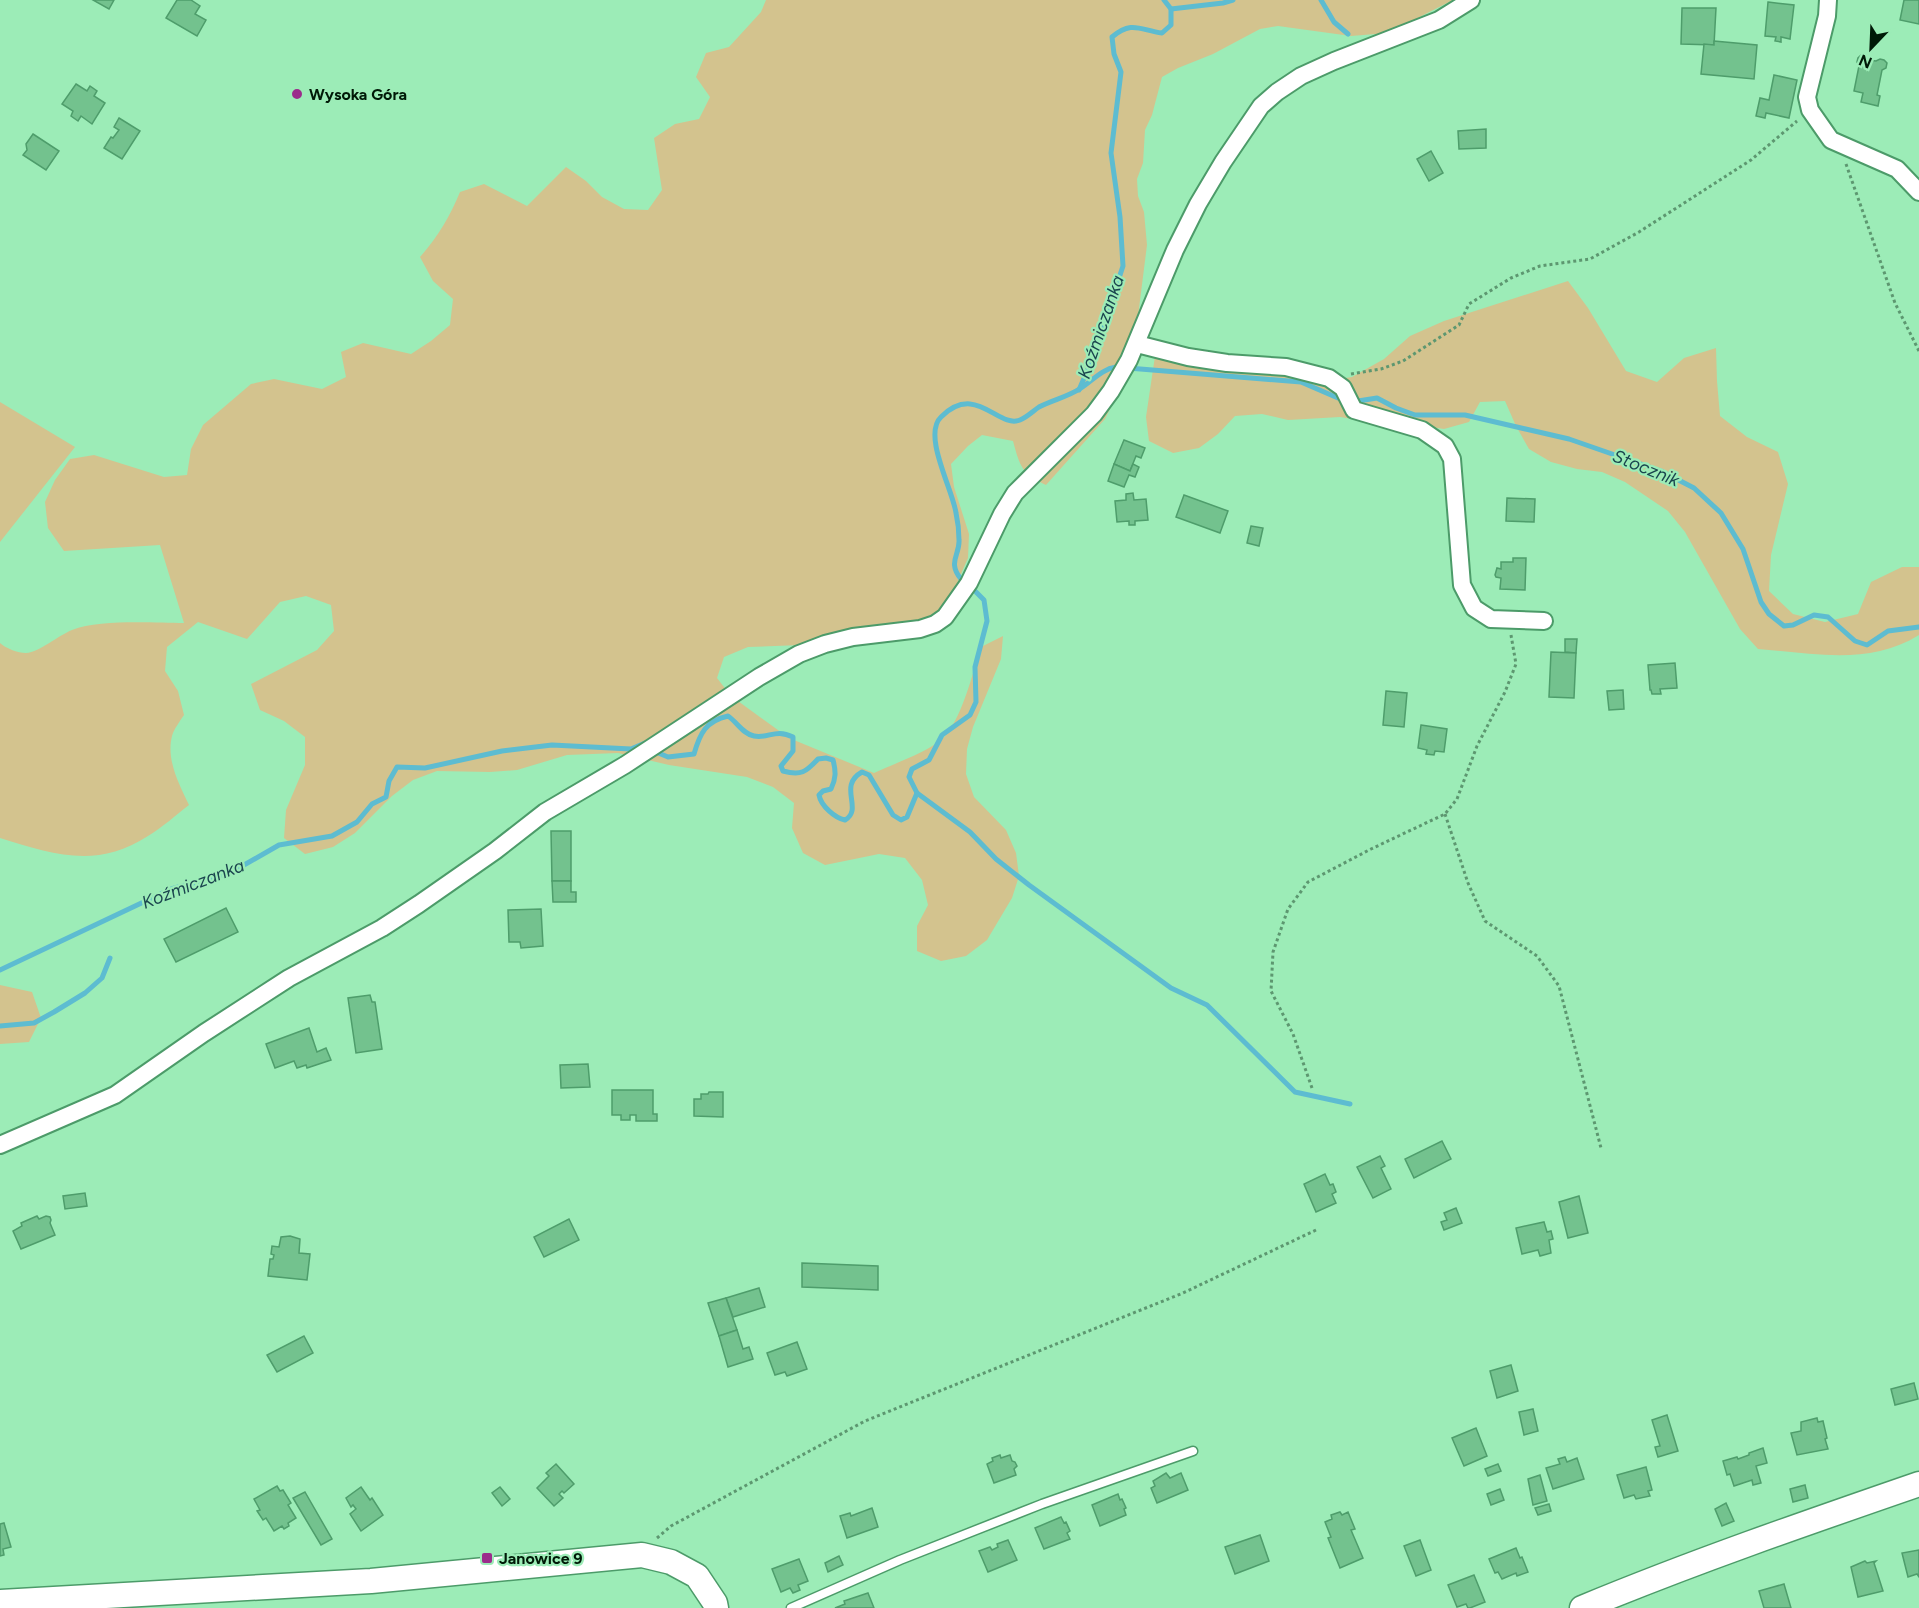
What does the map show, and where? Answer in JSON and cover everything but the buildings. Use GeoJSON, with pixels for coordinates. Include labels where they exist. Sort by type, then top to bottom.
{"type":"FeatureCollection","features":[{"type":"Feature","properties":{"kind":"street"},"geometry":{"type":"LineString","coordinates":[[0,1145],[115,1095],[289,978],[382,928],[419,904],[495,851],[545,812],[625,765],[759,677],[799,654],[853,637],[903,633],[935,624],[954,606],[969,583],[1002,514],[1015,493],[1094,414],[1112,391],[1137,344],[1184,232],[1222,162],[1261,106],[1301,76],[1439,20],[1471,0]]}},
{"type":"Feature","properties":{"kind":"street"},"geometry":{"type":"LineString","coordinates":[[1828,0],[1827,16],[1808,97],[1810,110],[1831,140],[1897,169],[1919,192]]}},
{"type":"Feature","properties":{"kind":"street"},"geometry":{"type":"LineString","coordinates":[[1137,344],[1188,357],[1227,363],[1286,367],[1329,378],[1342,388],[1354,410],[1422,430],[1445,446],[1452,459],[1462,585],[1474,608],[1491,619],[1544,621]]}},
{"type":"Feature","properties":{"kind":"street"},"geometry":{"type":"LineString","coordinates":[[1582,1608],[1636,1586],[1919,1484]]}},
{"type":"Feature","properties":{"kind":"street"},"geometry":{"type":"LineString","coordinates":[[0,1602],[371,1581],[642,1555],[671,1562],[697,1576],[716,1608]]}},
{"type":"Feature","properties":{"kind":"lane"},"geometry":{"type":"LineString","coordinates":[[791,1608],[900,1560],[1042,1504],[1193,1451]]}},
{"type":"Feature","properties":{"kind":"path"},"geometry":{"type":"LineString","coordinates":[[1329,378],[1381,369],[1403,361],[1459,325],[1469,304],[1511,278],[1540,266],[1590,259],[1639,232],[1751,160],[1810,110]]}},
{"type":"Feature","properties":{"kind":"path"},"geometry":{"type":"LineString","coordinates":[[1831,140],[1848,168],[1895,303],[1919,351]]}},
{"type":"Feature","properties":{"kind":"path"},"geometry":{"type":"LineString","coordinates":[[1312,1088],[1293,1034],[1271,991],[1273,952],[1288,909],[1308,882],[1445,814],[1457,799],[1477,746],[1505,692],[1516,664],[1512,637],[1503,621]]}},
{"type":"Feature","properties":{"kind":"path"},"geometry":{"type":"LineString","coordinates":[[1445,814],[1468,883],[1485,921],[1537,956],[1559,986],[1601,1148]]}},
{"type":"Feature","properties":{"kind":"path"},"geometry":{"type":"LineString","coordinates":[[671,1526],[866,1421],[1183,1293],[1316,1230]]}},
{"type":"Feature","properties":{"kind":"shaded area"},"geometry":{"type":"Polygon","coordinates":[[[766,0],[1453,0],[1388,33],[1351,36],[1278,26],[1260,29],[1162,77],[1152,115],[1145,130],[1143,163],[1137,179],[1138,196],[1144,212],[1147,245],[1136,332],[1120,389],[1105,419],[1046,485],[1023,469],[1013,441],[982,435],[951,464],[954,487],[969,534],[968,558],[948,604],[930,621],[853,643],[748,647],[724,657],[717,678],[731,696],[789,738],[874,773],[918,754],[941,740],[955,722],[981,647],[1003,636],[1001,659],[973,727],[967,749],[966,774],[974,797],[1006,830],[1016,853],[1019,876],[1012,898],[987,940],[966,956],[941,961],[917,951],[917,926],[928,905],[922,880],[905,858],[879,854],[825,865],[803,853],[792,828],[794,803],[773,787],[747,777],[669,765],[618,753],[567,755],[517,770],[437,771],[413,780],[392,796],[355,833],[333,847],[305,854],[284,838],[286,810],[305,765],[305,737],[284,721],[260,710],[251,684],[317,650],[334,631],[331,605],[306,596],[280,602],[247,639],[198,622],[167,647],[165,671],[178,691],[184,715],[172,736],[172,763],[189,805],[169,821],[129,846],[111,853],[93,856],[57,854],[0,838],[0,643],[12,650],[26,653],[37,650],[67,632],[97,624],[184,623],[160,545],[64,551],[48,528],[45,502],[55,480],[70,459],[94,455],[164,477],[187,475],[191,449],[203,425],[251,384],[274,379],[322,389],[346,377],[341,352],[363,343],[411,354],[431,341],[450,325],[453,299],[433,281],[420,257],[443,226],[460,192],[484,184],[527,206],[566,167],[586,181],[602,197],[624,209],[648,210],[662,190],[654,138],[675,124],[699,119],[710,97],[696,77],[706,53],[729,47],[761,12],[766,0]]]}},
{"type":"Feature","properties":{"kind":"shaded area"},"geometry":{"type":"Polygon","coordinates":[[[1568,281],[1588,308],[1626,371],[1657,382],[1684,358],[1716,348],[1720,416],[1747,437],[1778,452],[1788,484],[1771,555],[1769,591],[1793,614],[1825,622],[1858,614],[1871,582],[1902,567],[1919,567],[1919,635],[1900,645],[1861,654],[1820,655],[1758,649],[1740,629],[1685,532],[1668,511],[1625,482],[1602,472],[1577,469],[1551,462],[1529,449],[1505,401],[1480,402],[1469,422],[1444,429],[1392,421],[1366,421],[1340,417],[1288,420],[1262,414],[1235,416],[1218,434],[1199,448],[1173,453],[1149,441],[1146,417],[1155,356],[1265,374],[1327,381],[1352,377],[1384,359],[1410,336],[1444,321],[1568,281]]]}},
{"type":"Feature","properties":{"kind":"shaded area"},"geometry":{"type":"Polygon","coordinates":[[[0,402],[75,447],[0,542],[0,402]]]}},
{"type":"Feature","properties":{"kind":"shaded area"},"geometry":{"type":"Polygon","coordinates":[[[0,985],[32,992],[41,1018],[29,1042],[0,1044],[0,985]]]}},
{"type":"Feature","properties":{"kind":"waterway","name":"Koźmiczanka"},"geometry":{"type":"LineString","coordinates":[[1079,390],[1093,357],[1123,266],[1120,217],[1111,153],[1121,72],[1114,54],[1112,37],[1131,27],[1162,33],[1171,25],[1171,9],[1164,0]]}},
{"type":"Feature","properties":{"kind":"waterway"},"geometry":{"type":"LineString","coordinates":[[1171,9],[1233,0]]}},
{"type":"Feature","properties":{"kind":"waterway"},"geometry":{"type":"LineString","coordinates":[[1321,0],[1334,22],[1348,34]]}},
{"type":"Feature","properties":{"kind":"waterway","name":"Koźmiczanka"},"geometry":{"type":"LineString","coordinates":[[961,579],[954,563],[959,545],[957,516],[940,463],[935,436],[936,425],[941,417],[954,407],[965,404],[976,405],[1012,421],[1020,420],[1039,407],[1076,391],[1102,373],[1116,367]]}},
{"type":"Feature","properties":{"kind":"waterway","name":"Stocznik"},"geometry":{"type":"LineString","coordinates":[[1128,368],[1301,382],[1338,398]]}},
{"type":"Feature","properties":{"kind":"waterway","name":"Stocznik"},"geometry":{"type":"LineString","coordinates":[[1358,401],[1377,398],[1415,415],[1465,415],[1569,439],[1661,471],[1694,488],[1721,513],[1743,549],[1761,602],[1769,614],[1784,626],[1793,625],[1814,615],[1828,617],[1855,641],[1867,645],[1888,631],[1919,627]]}},
{"type":"Feature","properties":{"kind":"waterway","name":"Koźmiczanka"},"geometry":{"type":"LineString","coordinates":[[656,752],[668,757],[694,754],[705,729],[714,721],[728,716],[750,735],[759,737],[781,733],[793,737],[793,751],[781,766],[783,771],[799,773],[818,759],[833,760],[835,768],[833,785],[831,789],[819,795],[825,807],[837,817],[845,820],[850,815],[852,810],[851,784],[862,772],[869,775],[893,815],[901,820],[907,817],[917,793],[909,777],[912,769],[929,760],[942,735],[970,715],[976,702],[975,667],[987,621],[984,600],[976,592]]}},
{"type":"Feature","properties":{"kind":"waterway","name":"Koźmiczanka"},"geometry":{"type":"LineString","coordinates":[[0,970],[171,889],[230,873],[279,845],[332,836],[357,822],[372,804],[386,797],[389,781],[397,767],[425,768],[502,751],[552,745],[631,749],[645,743]]}},
{"type":"Feature","properties":{"kind":"waterway"},"geometry":{"type":"LineString","coordinates":[[917,793],[970,832],[996,859],[1029,885],[1171,988],[1207,1005],[1295,1092],[1350,1104]]}},
{"type":"Feature","properties":{"kind":"waterway"},"geometry":{"type":"LineString","coordinates":[[0,1026],[34,1023],[85,993],[102,978],[110,958]]}},
{"type":"Feature","properties":{"kind":"place","name":"Wysoka Góra"},"geometry":{"type":"Point","coordinates":[297,94]}},
{"type":"Feature","properties":{"kind":"place","name":"Janowice 9"},"geometry":{"type":"Point","coordinates":[487,1558]}}]}
